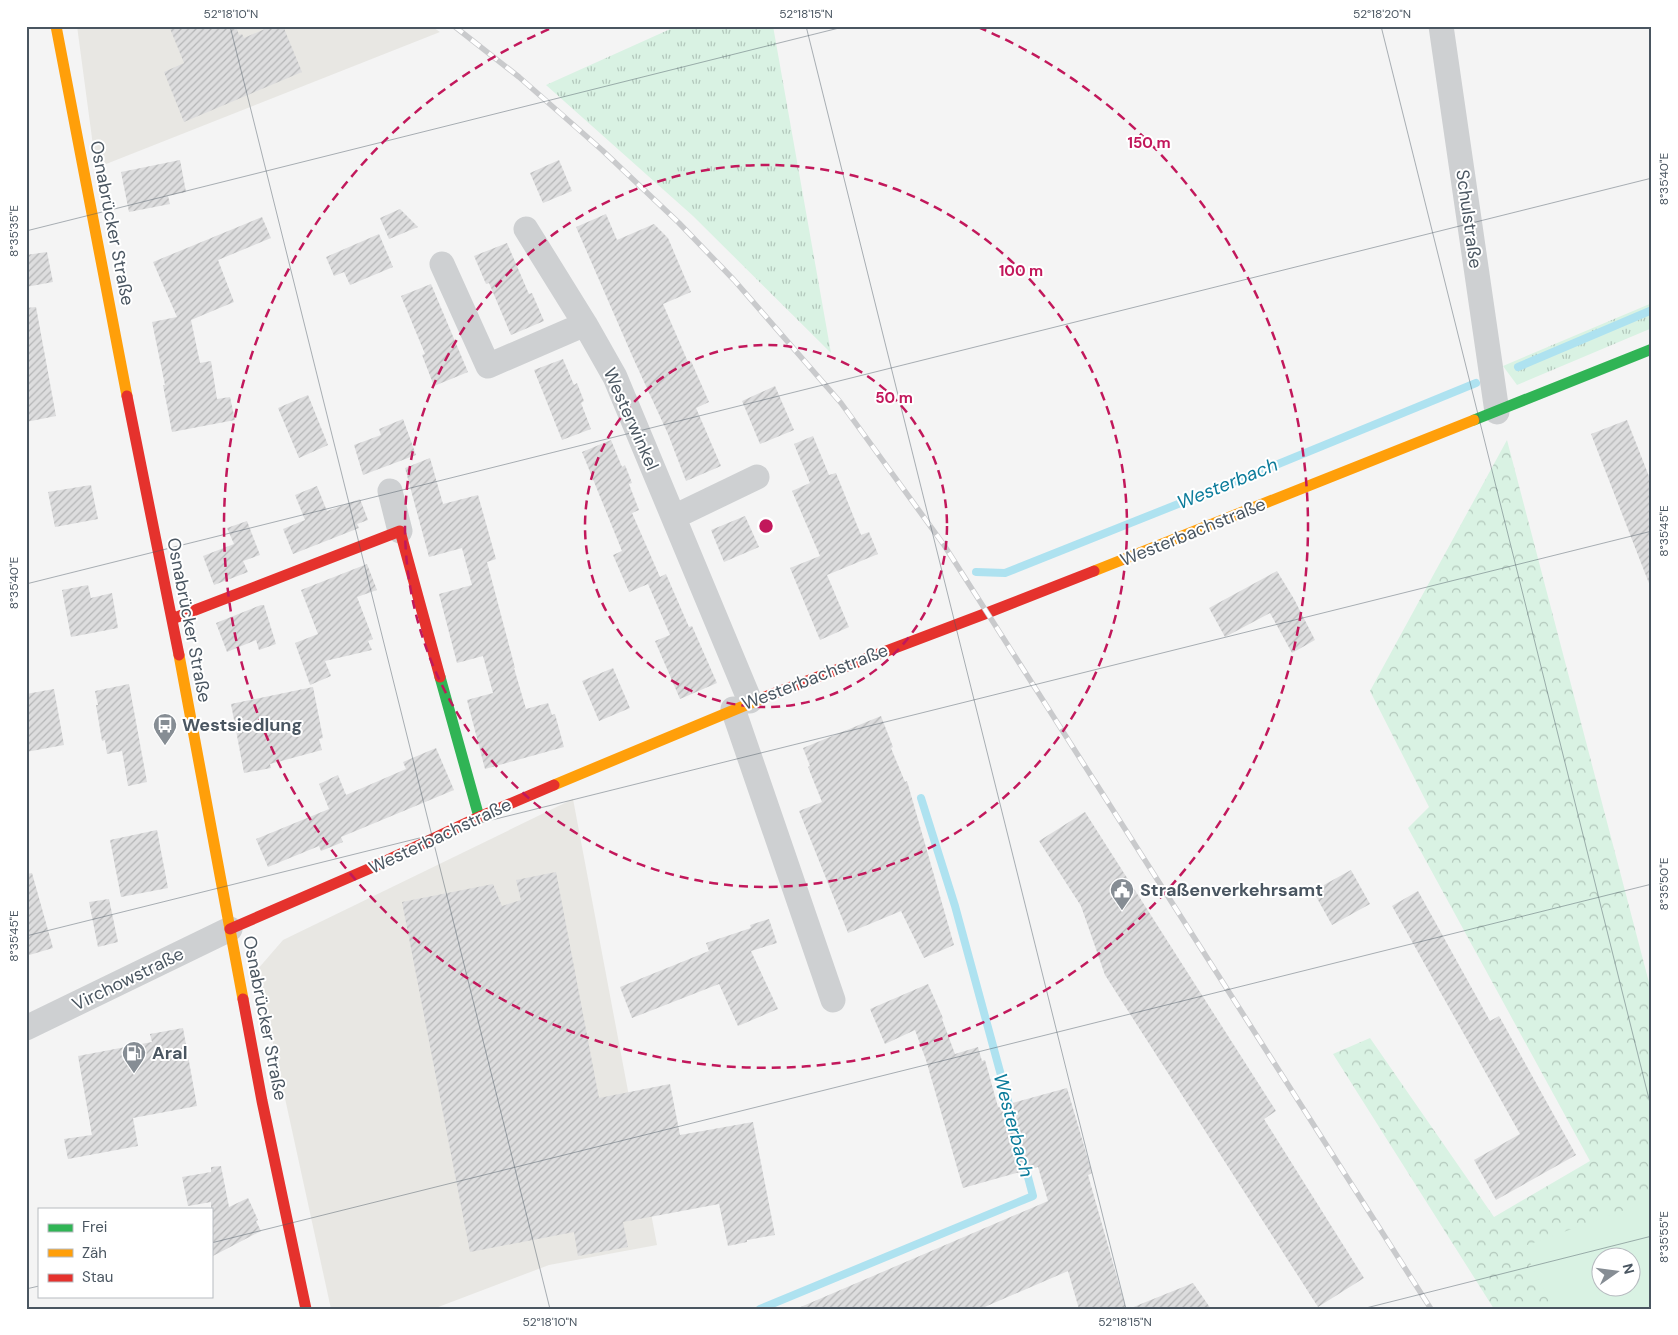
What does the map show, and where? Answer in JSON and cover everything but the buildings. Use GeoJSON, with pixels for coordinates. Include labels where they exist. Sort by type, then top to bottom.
{"type":"FeatureCollection","features":[{"type":"Feature","properties":{"kind":"main road","name":"Osnabrücker Straße"},"geometry":{"type":"LineString","coordinates":[[56,26],[172,619],[262,1101],[306,1309]]}},
{"type":"Feature","properties":{"kind":"main road","name":"Westerbachstraße"},"geometry":{"type":"LineString","coordinates":[[230,929],[373,867],[479,817],[741,705],[988,613],[1652,349]]}},
{"type":"Feature","properties":{"kind":"main road"},"geometry":{"type":"LineString","coordinates":[[172,619],[400,531],[479,817]]}},
{"type":"Feature","properties":{"kind":"street","name":"Schulstraße"},"geometry":{"type":"LineString","coordinates":[[1441,26],[1497,412]]}},
{"type":"Feature","properties":{"kind":"street","name":"Westerwinkel"},"geometry":{"type":"LineString","coordinates":[[526,229],[615,377],[674,517],[741,705]]}},
{"type":"Feature","properties":{"kind":"street"},"geometry":{"type":"LineString","coordinates":[[442,264],[488,366],[584,324]]}},
{"type":"Feature","properties":{"kind":"street"},"geometry":{"type":"LineString","coordinates":[[674,517],[757,477]]}},
{"type":"Feature","properties":{"kind":"street"},"geometry":{"type":"LineString","coordinates":[[390,491],[400,531]]}},
{"type":"Feature","properties":{"kind":"street","name":"Westerbachstraße"},"geometry":{"type":"LineString","coordinates":[[741,705],[832,1000]]}},
{"type":"Feature","properties":{"kind":"street","name":"Virchowstraße"},"geometry":{"type":"LineString","coordinates":[[26,1028],[230,929]]}},
{"type":"Feature","properties":{"kind":"shaded area"},"geometry":{"type":"Polygon","coordinates":[[[77,26],[431,26],[440,32],[96,168],[77,26]]]}},
{"type":"Feature","properties":{"kind":"shaded area"},"geometry":{"type":"Polygon","coordinates":[[[573,799],[657,1245],[549,1265],[433,1309],[331,1309],[257,970],[283,940],[573,799]]]}},
{"type":"Feature","properties":{"kind":"green space"},"geometry":{"type":"Polygon","coordinates":[[[677,26],[773,26],[831,353],[693,216],[546,85],[677,26]]]}},
{"type":"Feature","properties":{"kind":"green space"},"geometry":{"type":"Polygon","coordinates":[[[1652,303],[1652,328],[1517,385],[1503,366],[1652,303]]]}},
{"type":"Feature","properties":{"kind":"green space"},"geometry":{"type":"Polygon","coordinates":[[[1507,440],[1652,994],[1652,1309],[1494,1309],[1333,1054],[1370,1038],[1494,1217],[1590,1161],[1408,828],[1429,807],[1370,691],[1507,440]]]}},
{"type":"Feature","properties":{"kind":"green space"},"geometry":{"type":"Polygon","coordinates":[[[1652,1200],[1652,1309],[1554,1309],[1522,1247],[1652,1200]]]}},
{"type":"Feature","properties":{"kind":"waterway","name":"Westerbach"},"geometry":{"type":"LineString","coordinates":[[1518,367],[1652,310]]}},
{"type":"Feature","properties":{"kind":"waterway","name":"Westerbach"},"geometry":{"type":"LineString","coordinates":[[976,572],[1005,573],[1476,383]]}},
{"type":"Feature","properties":{"kind":"waterway","name":"Westerbach"},"geometry":{"type":"LineString","coordinates":[[921,798],[955,906],[1011,1112]]}},
{"type":"Feature","properties":{"kind":"waterway","name":"Westerbach"},"geometry":{"type":"LineString","coordinates":[[760,1309],[1033,1196],[1024,1162]]}},
{"type":"Feature","properties":{"kind":"railway"},"geometry":{"type":"LineString","coordinates":[[454,26],[519,77],[602,150],[679,223],[734,280],[841,403],[944,545],[1431,1309]]}},
{"type":"Feature","properties":{"kind":"traffic: fast"},"geometry":{"type":"LineString","coordinates":[[1474,420],[1652,349]]}},
{"type":"Feature","properties":{"kind":"traffic: fast"},"geometry":{"type":"LineString","coordinates":[[440,677],[479,817]]}},
{"type":"Feature","properties":{"kind":"traffic: slow"},"geometry":{"type":"LineString","coordinates":[[56,26],[127,396]]}},
{"type":"Feature","properties":{"kind":"traffic: slow"},"geometry":{"type":"LineString","coordinates":[[1094,571],[1474,420]]}},
{"type":"Feature","properties":{"kind":"traffic: slow"},"geometry":{"type":"LineString","coordinates":[[179,655],[243,999]]}},
{"type":"Feature","properties":{"kind":"traffic: slow"},"geometry":{"type":"LineString","coordinates":[[554,785],[765,697]]}},
{"type":"Feature","properties":{"kind":"traffic: jam"},"geometry":{"type":"LineString","coordinates":[[127,396],[179,655]]}},
{"type":"Feature","properties":{"kind":"traffic: jam"},"geometry":{"type":"LineString","coordinates":[[172,619],[400,531],[440,677]]}},
{"type":"Feature","properties":{"kind":"traffic: jam"},"geometry":{"type":"LineString","coordinates":[[765,697],[1094,571]]}},
{"type":"Feature","properties":{"kind":"traffic: jam"},"geometry":{"type":"LineString","coordinates":[[230,929],[554,785]]}},
{"type":"Feature","properties":{"kind":"traffic: jam"},"geometry":{"type":"LineString","coordinates":[[243,999],[262,1101],[306,1309]]}},
{"type":"Feature","properties":{"kind":"place","name":"Westsiedlung"},"geometry":{"type":"Point","coordinates":[165,746]}},
{"type":"Feature","properties":{"kind":"place","name":"Straßenverkehrsamt"},"geometry":{"type":"Point","coordinates":[1122,911]}},
{"type":"Feature","properties":{"kind":"place","name":"Aral"},"geometry":{"type":"Point","coordinates":[134,1074]}}]}
